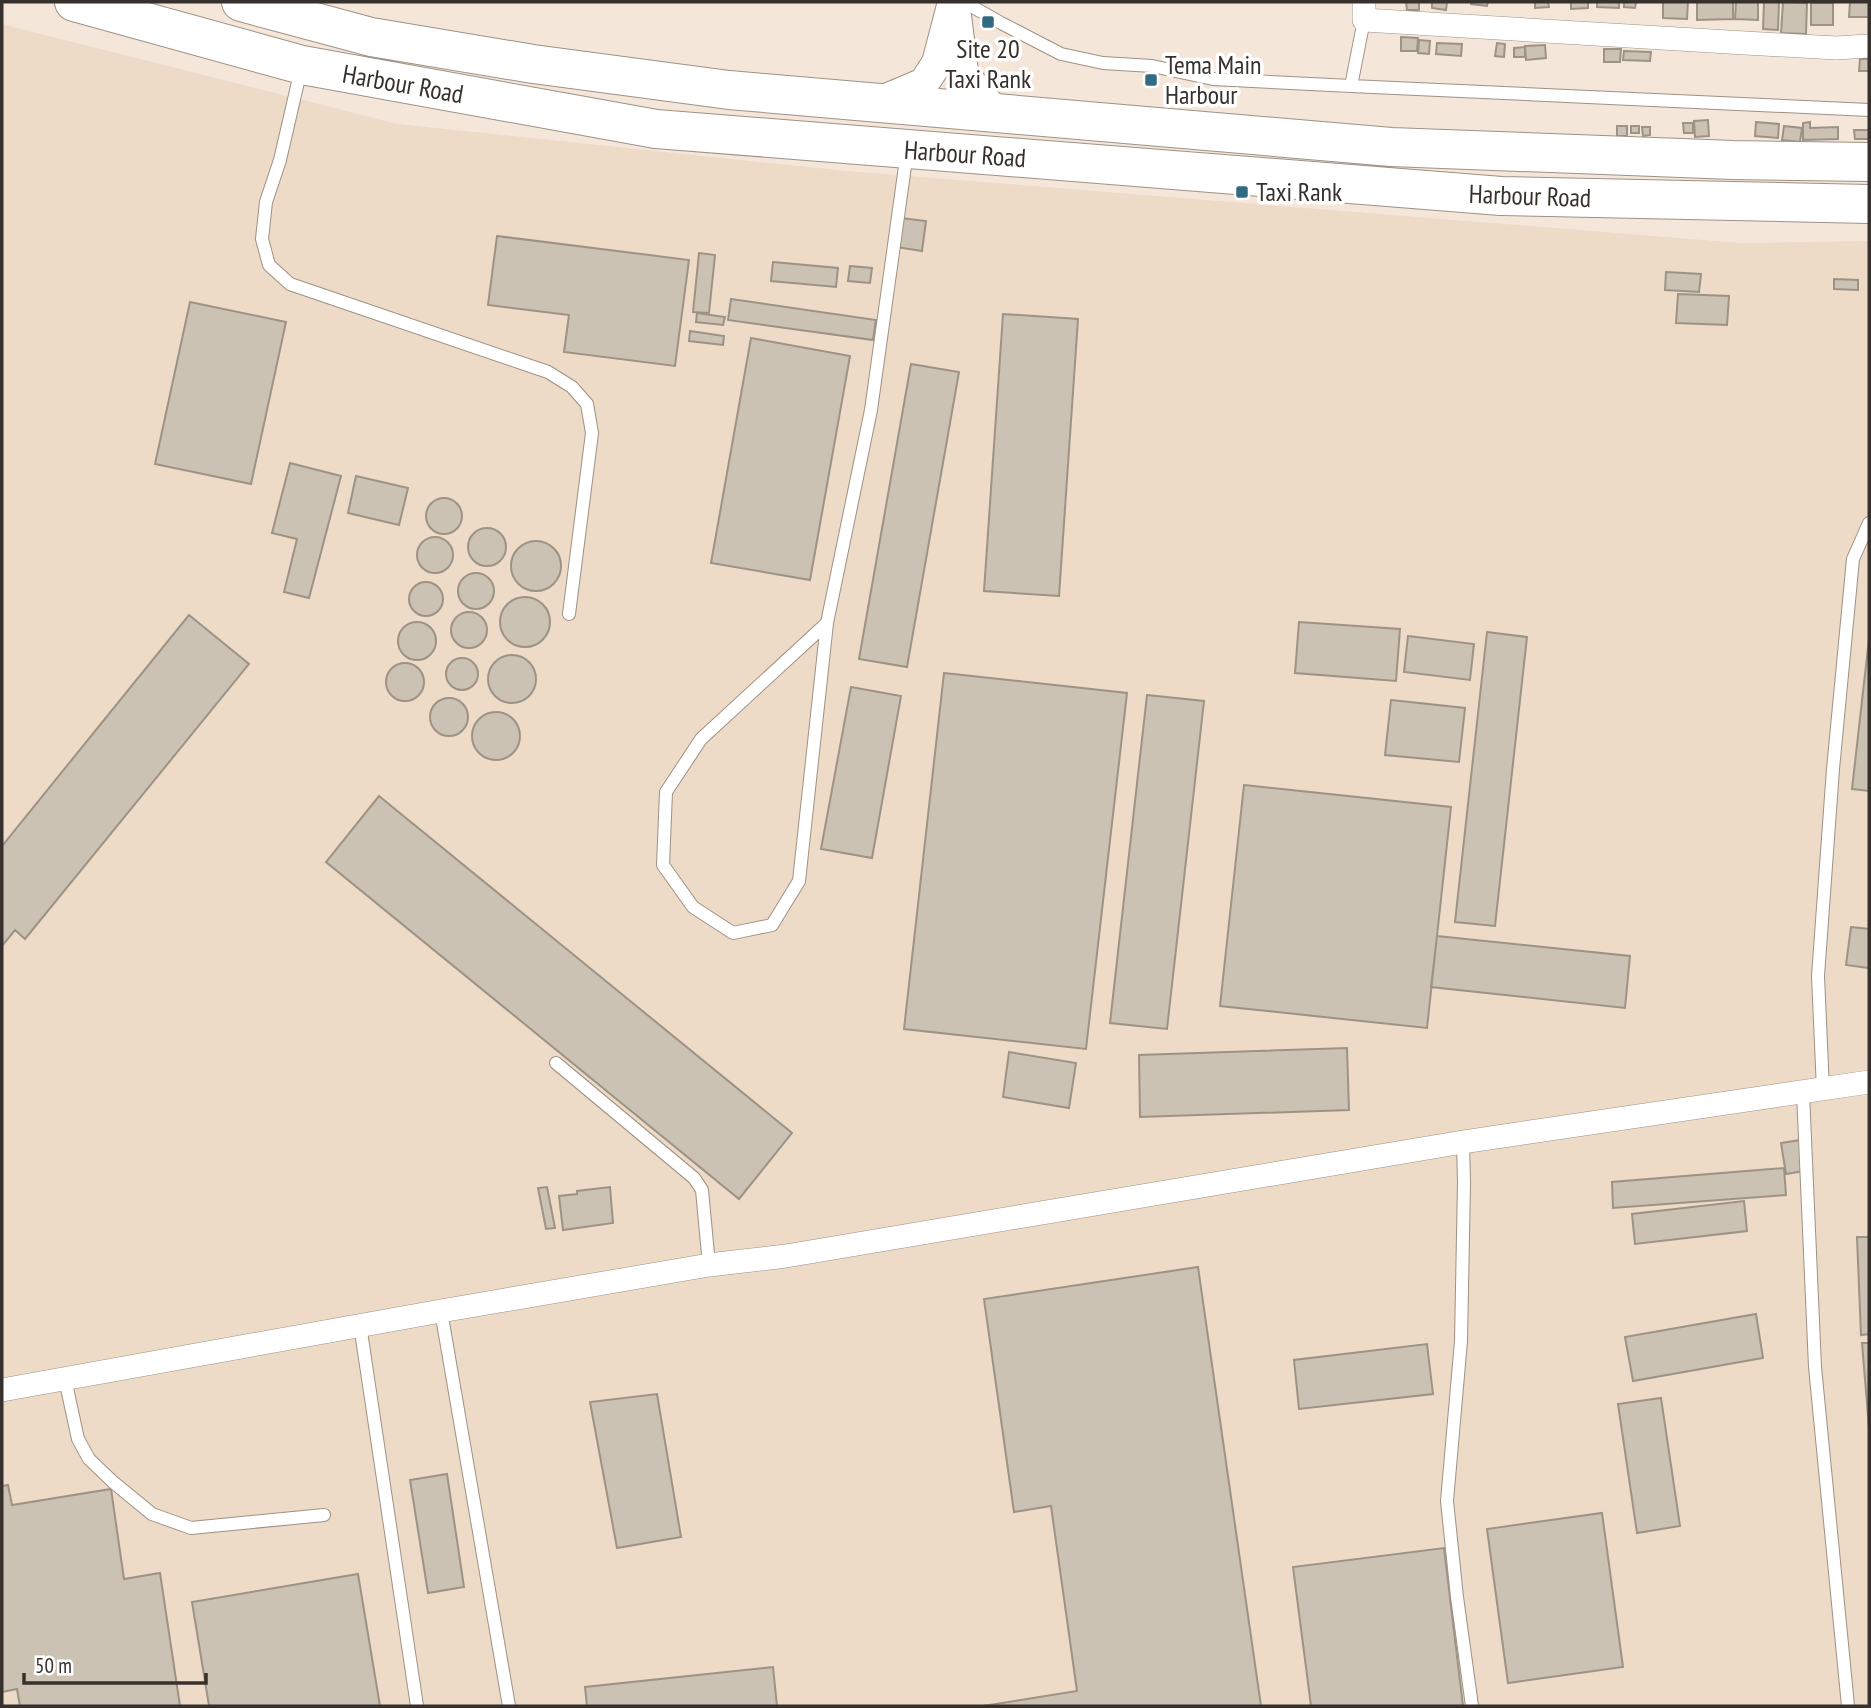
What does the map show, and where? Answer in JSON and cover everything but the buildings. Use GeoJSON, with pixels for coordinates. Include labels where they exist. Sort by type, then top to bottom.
{"type":"FeatureCollection","features":[{"type":"Feature","properties":{"kind":"highway","name":"Harbour Road"},"geometry":{"type":"LineString","coordinates":[[74,2],[302,65],[656,130],[1501,196],[1869,204]]}},
{"type":"Feature","properties":{"kind":"highway","name":"Harbour Road"},"geometry":{"type":"LineString","coordinates":[[242,2],[371,37],[533,64],[729,90],[1391,147],[1733,160],[1869,162]]}},
{"type":"Feature","properties":{"kind":"street"},"geometry":{"type":"LineString","coordinates":[[876,103],[925,83],[937,63],[953,2]]}},
{"type":"Feature","properties":{"kind":"street"},"geometry":{"type":"LineString","coordinates":[[953,2],[962,72],[998,114]]}},
{"type":"Feature","properties":{"kind":"street"},"geometry":{"type":"LineString","coordinates":[[1364,11],[1745,43],[1836,48],[1869,46]]}},
{"type":"Feature","properties":{"kind":"street"},"geometry":{"type":"LineString","coordinates":[[2,1390],[709,1265],[786,1256],[1463,1142],[1869,1082]]}},
{"type":"Feature","properties":{"kind":"lane"},"geometry":{"type":"LineString","coordinates":[[964,2],[1061,54],[1103,63],[1152,66],[1213,79],[1869,110]]}},
{"type":"Feature","properties":{"kind":"lane"},"geometry":{"type":"LineString","coordinates":[[1351,86],[1364,11]]}},
{"type":"Feature","properties":{"kind":"lane"},"geometry":{"type":"LineString","coordinates":[[302,65],[280,160],[266,202],[262,239],[269,265],[290,284],[548,372],[572,387],[587,404],[592,433],[569,614]]}},
{"type":"Feature","properties":{"kind":"lane"},"geometry":{"type":"LineString","coordinates":[[827,623],[701,739],[666,792],[663,865],[693,907],[733,933],[772,925],[799,881],[827,623],[872,410],[907,150]]}},
{"type":"Feature","properties":{"kind":"lane"},"geometry":{"type":"LineString","coordinates":[[1848,1706],[1815,1367],[1813,1091],[1818,976],[1833,769],[1853,559],[1869,523]]}},
{"type":"Feature","properties":{"kind":"lane"},"geometry":{"type":"LineString","coordinates":[[556,1063],[694,1178],[702,1190],[709,1265]]}},
{"type":"Feature","properties":{"kind":"lane"},"geometry":{"type":"LineString","coordinates":[[1463,1142],[1461,1340],[1447,1501],[1472,1706]]}},
{"type":"Feature","properties":{"kind":"lane"},"geometry":{"type":"LineString","coordinates":[[441,1311],[509,1706]]}},
{"type":"Feature","properties":{"kind":"lane"},"geometry":{"type":"LineString","coordinates":[[360,1325],[417,1706]]}},
{"type":"Feature","properties":{"kind":"lane"},"geometry":{"type":"LineString","coordinates":[[65,1379],[78,1439],[89,1458],[152,1514],[191,1528],[324,1515]]}},
{"type":"Feature","properties":{"kind":"shaded area"},"geometry":{"type":"Polygon","coordinates":[[[2,24],[397,124],[846,171],[1740,243],[1869,241],[1869,1706],[2,1706],[2,24]]]}},
{"type":"Feature","properties":{"kind":"place","name":"Site 20 Taxi Rank"},"geometry":{"type":"Point","coordinates":[988,22]}},
{"type":"Feature","properties":{"kind":"place","name":"Tema Main Harbour"},"geometry":{"type":"Point","coordinates":[1151,80]}},
{"type":"Feature","properties":{"kind":"place","name":"Taxi Rank"},"geometry":{"type":"Point","coordinates":[1242,192]}}]}
